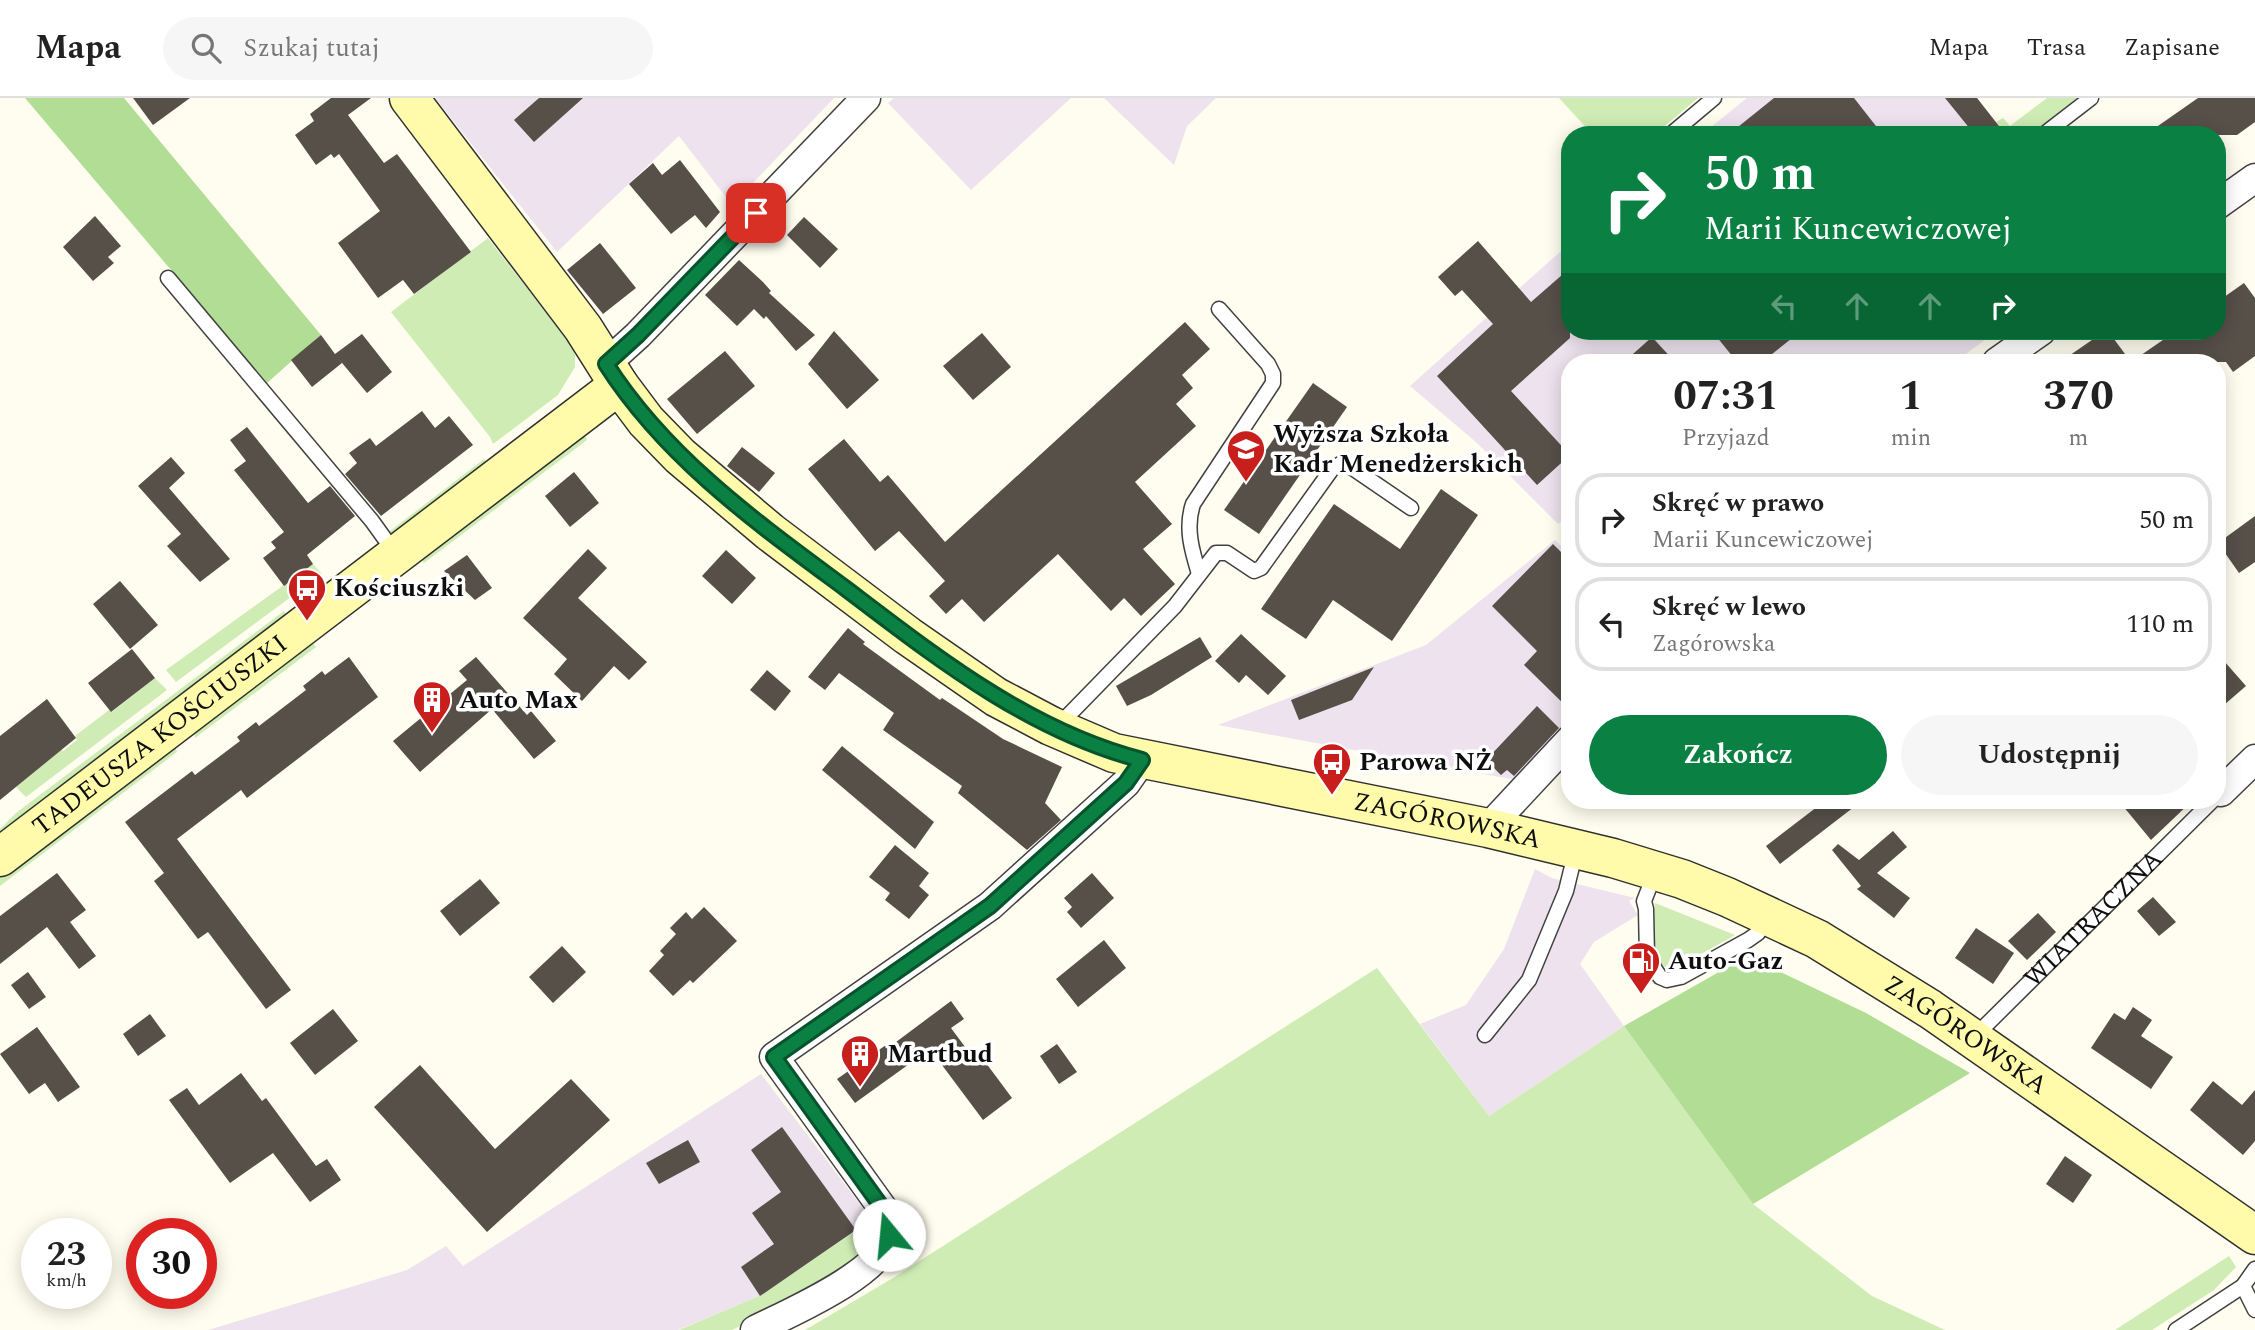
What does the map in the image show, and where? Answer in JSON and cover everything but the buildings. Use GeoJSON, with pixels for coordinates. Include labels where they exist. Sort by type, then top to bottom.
{"type":"FeatureCollection","features":[{"type":"Feature","properties":{"kind":"street","name":"ZAGÓROWSKA"},"geometry":{"type":"LineString","coordinates":[[410,98],[583,328],[646,421],[680,456],[770,532],[960,673],[1022,712],[1114,754],[1488,828],[1655,871],[1727,897],[1817,939],[1860,964],[1973,1038],[2255,1235]]}},
{"type":"Feature","properties":{"kind":"street"},"geometry":{"type":"LineString","coordinates":[[612,374],[638,335],[866,98]]}},
{"type":"Feature","properties":{"kind":"street"},"geometry":{"type":"LineString","coordinates":[[2226,199],[2255,178]]}},
{"type":"Feature","properties":{"kind":"street"},"geometry":{"type":"LineString","coordinates":[[2008,354],[2028,340]]}},
{"type":"Feature","properties":{"kind":"street","name":"TADEUSZA KOŚCIUSZKI"},"geometry":{"type":"LineString","coordinates":[[0,857],[582,415],[612,374]]}},
{"type":"Feature","properties":{"kind":"street"},"geometry":{"type":"LineString","coordinates":[[1488,828],[1561,750]]}},
{"type":"Feature","properties":{"kind":"street","name":"WIATRACZNA"},"geometry":{"type":"LineString","coordinates":[[2226,786],[2255,759]]}},
{"type":"Feature","properties":{"kind":"street"},"geometry":{"type":"LineString","coordinates":[[755,1330],[838,1288],[855,1276],[881,1253],[889,1235],[886,1213],[774,1057],[990,906],[1126,783],[1142,760]]}},
{"type":"Feature","properties":{"kind":"lane"},"geometry":{"type":"LineString","coordinates":[[1681,126],[1714,98]]}},
{"type":"Feature","properties":{"kind":"lane"},"geometry":{"type":"LineString","coordinates":[[2055,126],[2091,98]]}},
{"type":"Feature","properties":{"kind":"lane"},"geometry":{"type":"LineString","coordinates":[[168,278],[372,521],[396,554]]}},
{"type":"Feature","properties":{"kind":"lane"},"geometry":{"type":"LineString","coordinates":[[1199,574],[1189,541],[1190,512],[1193,504],[1273,383],[1273,374],[1268,364],[1219,309]]}},
{"type":"Feature","properties":{"kind":"lane"},"geometry":{"type":"LineString","coordinates":[[1056,729],[1175,607],[1216,553],[1227,553],[1254,571],[1261,568],[1332,469],[1342,463],[1411,508]]}},
{"type":"Feature","properties":{"kind":"lane","name":"WIATRACZNA"},"geometry":{"type":"LineString","coordinates":[[1973,1038],[2202,809]]}},
{"type":"Feature","properties":{"kind":"lane"},"geometry":{"type":"LineString","coordinates":[[1485,1035],[1529,979],[1566,891],[1576,849]]}},
{"type":"Feature","properties":{"kind":"lane"},"geometry":{"type":"LineString","coordinates":[[1655,871],[1644,901],[1647,957],[1660,977],[1667,980],[1681,977],[1748,940],[1758,933],[1767,915]]}},
{"type":"Feature","properties":{"kind":"lane"},"geometry":{"type":"LineString","coordinates":[[2176,1330],[2243,1286],[2255,1269]]}},
{"type":"Feature","properties":{"kind":"lane"},"geometry":{"type":"LineString","coordinates":[[2243,1286],[2255,1310]]}},
{"type":"Feature","properties":{"kind":"shaded area"},"geometry":{"type":"Polygon","coordinates":[[[435,98],[834,98],[732,205],[679,136],[557,252],[435,98]]]}},
{"type":"Feature","properties":{"kind":"shaded area"},"geometry":{"type":"Polygon","coordinates":[[[894,98],[1071,98],[971,190],[888,103],[894,98]]]}},
{"type":"Feature","properties":{"kind":"shaded area"},"geometry":{"type":"Polygon","coordinates":[[[1104,98],[1216,98],[1187,126],[1174,165],[1104,98]]]}},
{"type":"Feature","properties":{"kind":"shaded area"},"geometry":{"type":"Polygon","coordinates":[[[1747,98],[1977,98],[1999,126],[1712,126],[1747,98]]]}},
{"type":"Feature","properties":{"kind":"shaded area"},"geometry":{"type":"Polygon","coordinates":[[[1561,251],[1561,340],[1985,340],[1966,354],[1561,354],[1561,522],[1558,524],[1477,443],[1410,386],[1561,251]]]}},
{"type":"Feature","properties":{"kind":"shaded area"},"geometry":{"type":"Polygon","coordinates":[[[1555,540],[1561,546],[1561,731],[1516,780],[1218,725],[1426,645],[1555,540]]]}},
{"type":"Feature","properties":{"kind":"shaded area"},"geometry":{"type":"Polygon","coordinates":[[[1535,869],[1552,878],[1635,898],[1629,901],[1638,915],[1594,942],[1580,964],[1624,1026],[1489,1116],[1420,1024],[1466,1005],[1504,949],[1535,869]]]}},
{"type":"Feature","properties":{"kind":"shaded area"},"geometry":{"type":"Polygon","coordinates":[[[761,1074],[872,1220],[759,1296],[678,1330],[208,1330],[407,1270],[446,1246],[463,1266],[761,1074]]]}},
{"type":"Feature","properties":{"kind":"green space"},"geometry":{"type":"Polygon","coordinates":[[[25,98],[124,98],[321,335],[267,383],[25,98]]]}},
{"type":"Feature","properties":{"kind":"green space"},"geometry":{"type":"Polygon","coordinates":[[[1559,98],[1698,98],[1665,126],[1585,126],[1559,98]]]}},
{"type":"Feature","properties":{"kind":"green space"},"geometry":{"type":"Polygon","coordinates":[[[2047,98],[2078,98],[2042,126],[2010,126],[2047,98]]]}},
{"type":"Feature","properties":{"kind":"green space"},"geometry":{"type":"Polygon","coordinates":[[[2003,118],[2010,126],[1999,126],[1996,122],[2003,118]]]}},
{"type":"Feature","properties":{"kind":"green space"},"geometry":{"type":"Polygon","coordinates":[[[488,238],[575,350],[575,367],[558,395],[493,444],[391,312],[488,238]]]}},
{"type":"Feature","properties":{"kind":"green space"},"geometry":{"type":"Polygon","coordinates":[[[584,434],[587,440],[424,563],[420,558],[584,434]]]}},
{"type":"Feature","properties":{"kind":"green space"},"geometry":{"type":"Polygon","coordinates":[[[484,459],[489,465],[393,536],[390,531],[484,459]]]}},
{"type":"Feature","properties":{"kind":"green space"},"geometry":{"type":"Polygon","coordinates":[[[313,564],[322,574],[176,682],[166,670],[313,564]]]}},
{"type":"Feature","properties":{"kind":"green space"},"geometry":{"type":"Polygon","coordinates":[[[284,611],[288,617],[0,836],[0,829],[16,813],[284,611]]]}},
{"type":"Feature","properties":{"kind":"green space"},"geometry":{"type":"Polygon","coordinates":[[[312,642],[316,647],[195,738],[194,729],[312,642]]]}},
{"type":"Feature","properties":{"kind":"green space"},"geometry":{"type":"Polygon","coordinates":[[[155,678],[167,690],[26,797],[16,787],[61,749],[63,751],[77,740],[75,736],[109,710],[112,712],[155,678]]]}},
{"type":"Feature","properties":{"kind":"green space"},"geometry":{"type":"Polygon","coordinates":[[[175,745],[177,752],[0,886],[0,877],[175,745]]]}},
{"type":"Feature","properties":{"kind":"green space"},"geometry":{"type":"Polygon","coordinates":[[[1655,903],[1735,935],[1678,967],[1665,967],[1659,961],[1654,946],[1655,903]]]}},
{"type":"Feature","properties":{"kind":"green space"},"geometry":{"type":"Polygon","coordinates":[[[1747,956],[1866,1013],[1970,1073],[1753,1204],[1624,1026],[1747,956]]]}},
{"type":"Feature","properties":{"kind":"green space"},"geometry":{"type":"Polygon","coordinates":[[[1377,968],[1489,1116],[1624,1026],[1753,1204],[1872,1296],[1945,1330],[805,1330],[893,1278],[1377,968]]]}},
{"type":"Feature","properties":{"kind":"green space"},"geometry":{"type":"Polygon","coordinates":[[[872,1220],[870,1242],[854,1267],[821,1289],[732,1330],[679,1330],[759,1296],[872,1220]]]}},
{"type":"Feature","properties":{"kind":"green space"},"geometry":{"type":"Polygon","coordinates":[[[2229,1256],[2236,1267],[2214,1290],[2152,1330],[2115,1330],[2229,1256]]]}},
{"type":"Feature","properties":{"kind":"place","name":"Wyższa Szkoła Kadr Menedżerskich"},"geometry":{"type":"Point","coordinates":[1246,483]}},
{"type":"Feature","properties":{"kind":"place","name":"Kościuszki"},"geometry":{"type":"Point","coordinates":[307,622]}},
{"type":"Feature","properties":{"kind":"place","name":"Auto Max"},"geometry":{"type":"Point","coordinates":[432,734]}},
{"type":"Feature","properties":{"kind":"place","name":"Parowa NŻ"},"geometry":{"type":"Point","coordinates":[1332,796]}},
{"type":"Feature","properties":{"kind":"place","name":"Auto-Gaz"},"geometry":{"type":"Point","coordinates":[1641,995]}},
{"type":"Feature","properties":{"kind":"place","name":"Martbud"},"geometry":{"type":"Point","coordinates":[860,1088]}},
{"type":"Feature","properties":{"kind":"route"},"geometry":{"type":"LineString","coordinates":[[756,213],[638,335],[606,364],[619,385],[646,421],[702,477],[908,636],[1022,712],[1114,754],[1142,760],[1126,783],[990,906],[774,1057],[886,1213],[889,1235]]}}]}
